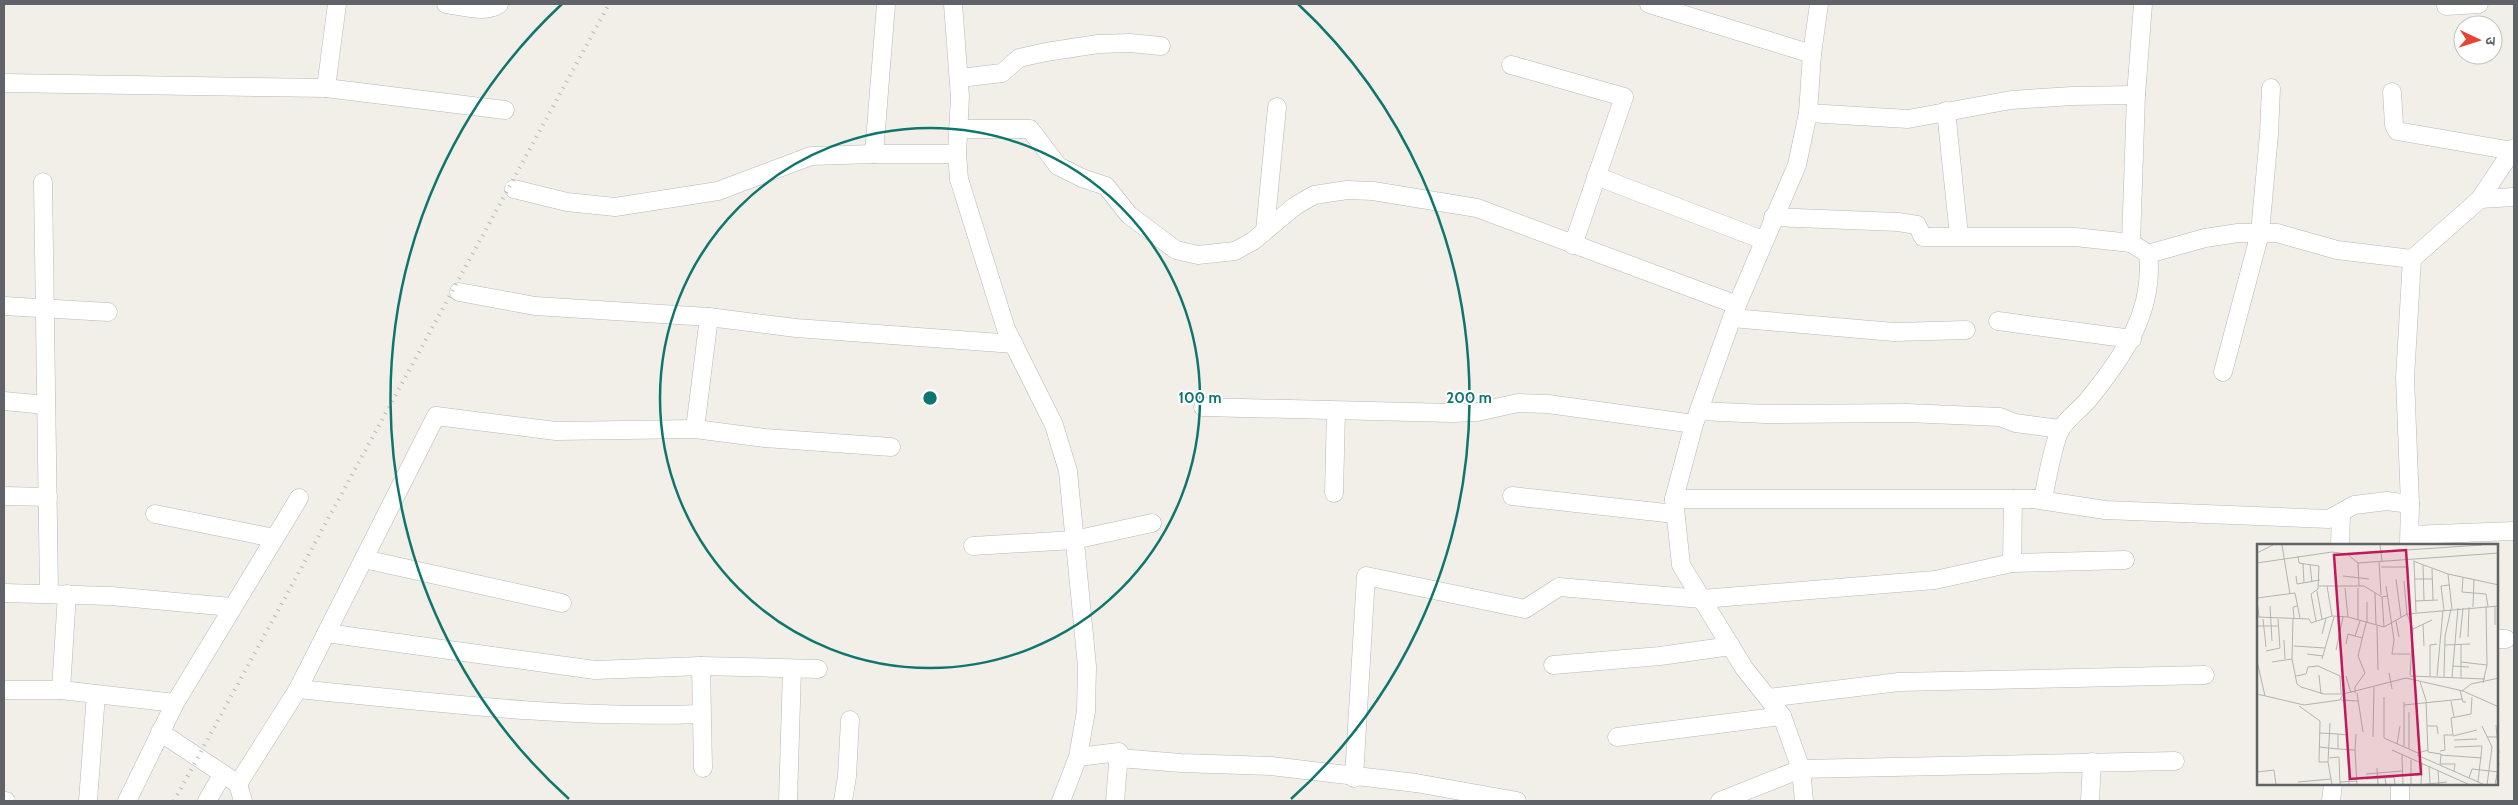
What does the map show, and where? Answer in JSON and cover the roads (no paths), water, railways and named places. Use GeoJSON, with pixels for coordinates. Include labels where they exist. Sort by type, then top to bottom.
{"type":"FeatureCollection","features":[{"type":"Feature","properties":{"kind":"street"},"geometry":{"type":"LineString","coordinates":[[326,88],[338,4]]}},
{"type":"Feature","properties":{"kind":"street"},"geometry":{"type":"LineString","coordinates":[[446,4],[484,9],[493,8],[499,4]]}},
{"type":"Feature","properties":{"kind":"street"},"geometry":{"type":"LineString","coordinates":[[874,154],[886,4]]}},
{"type":"Feature","properties":{"kind":"street"},"geometry":{"type":"LineString","coordinates":[[953,4],[960,78],[957,154],[959,179],[1006,329],[1054,425],[1068,471],[1087,666],[1086,711],[1078,757],[1061,801]]}},
{"type":"Feature","properties":{"kind":"street"},"geometry":{"type":"LineString","coordinates":[[1650,4],[1812,54]]}},
{"type":"Feature","properties":{"kind":"street"},"geometry":{"type":"LineString","coordinates":[[1804,801],[1801,768],[1782,716],[1744,668],[1681,565],[1674,507],[1696,417],[1734,312],[1763,240],[1797,165],[1808,113],[1812,54],[1819,4]]}},
{"type":"Feature","properties":{"kind":"street"},"geometry":{"type":"LineString","coordinates":[[2131,243],[2136,95],[2143,4]]}},
{"type":"Feature","properties":{"kind":"street"},"geometry":{"type":"LineString","coordinates":[[2446,6],[2480,4]]}},
{"type":"Feature","properties":{"kind":"street"},"geometry":{"type":"LineString","coordinates":[[960,78],[1002,73],[1019,58],[1054,51],[1098,44],[1130,43],[1161,46]]}},
{"type":"Feature","properties":{"kind":"street"},"geometry":{"type":"LineString","coordinates":[[1511,65],[1624,96],[1573,245]]}},
{"type":"Feature","properties":{"kind":"street"},"geometry":{"type":"LineString","coordinates":[[4,83],[326,88],[505,110]]}},
{"type":"Feature","properties":{"kind":"street"},"geometry":{"type":"LineString","coordinates":[[2223,372],[2260,233],[2271,88]]}},
{"type":"Feature","properties":{"kind":"street"},"geometry":{"type":"LineString","coordinates":[[2392,92],[2394,125],[2398,131],[2514,149],[2480,199],[2412,259],[2405,378],[2410,540],[2514,531]]}},
{"type":"Feature","properties":{"kind":"street"},"geometry":{"type":"LineString","coordinates":[[1808,113],[1908,118],[2011,100],[2072,96],[2136,95]]}},
{"type":"Feature","properties":{"kind":"street"},"geometry":{"type":"LineString","coordinates":[[1265,231],[1277,107]]}},
{"type":"Feature","properties":{"kind":"street"},"geometry":{"type":"LineString","coordinates":[[1946,111],[1959,236]]}},
{"type":"Feature","properties":{"kind":"street"},"geometry":{"type":"LineString","coordinates":[[958,129],[1030,130],[1058,166],[1082,178],[1106,186],[1129,216],[1176,250],[1198,255],[1235,251],[1254,242],[1295,206],[1314,195],[1347,190],[1373,191],[1477,208],[1573,245],[1734,312],[1894,332],[1966,330]]}},
{"type":"Feature","properties":{"kind":"street"},"geometry":{"type":"LineString","coordinates":[[514,189],[567,202],[615,207],[718,191],[812,156],[957,154]]}},
{"type":"Feature","properties":{"kind":"street"},"geometry":{"type":"LineString","coordinates":[[1596,176],[1763,240]]}},
{"type":"Feature","properties":{"kind":"street"},"geometry":{"type":"LineString","coordinates":[[43,182],[49,594]]}},
{"type":"Feature","properties":{"kind":"street"},"geometry":{"type":"LineString","coordinates":[[2480,199],[2514,198]]}},
{"type":"Feature","properties":{"kind":"street"},"geometry":{"type":"LineString","coordinates":[[1773,217],[1898,222],[1917,226],[1923,236],[2075,237],[2131,243],[2148,254],[2206,238],[2277,233],[2337,250],[2412,259]]}},
{"type":"Feature","properties":{"kind":"street"},"geometry":{"type":"LineString","coordinates":[[1512,496],[1674,507],[2043,499],[2060,429],[2087,402],[2132,339],[2142,312],[2150,270],[2148,254]]}},
{"type":"Feature","properties":{"kind":"street"},"geometry":{"type":"LineString","coordinates":[[459,292],[535,306],[709,317],[796,328],[1014,344]]}},
{"type":"Feature","properties":{"kind":"street"},"geometry":{"type":"LineString","coordinates":[[4,306],[45,310],[108,312]]}},
{"type":"Feature","properties":{"kind":"street"},"geometry":{"type":"LineString","coordinates":[[695,429],[709,317]]}},
{"type":"Feature","properties":{"kind":"street"},"geometry":{"type":"LineString","coordinates":[[1998,321],[2132,339]]}},
{"type":"Feature","properties":{"kind":"street"},"geometry":{"type":"LineString","coordinates":[[4,401],[46,404]]}},
{"type":"Feature","properties":{"kind":"street"},"geometry":{"type":"LineString","coordinates":[[1203,408],[1452,413],[1477,412],[1518,403],[1696,417],[1766,414],[1907,413],[2000,417],[2015,423],[2060,429]]}},
{"type":"Feature","properties":{"kind":"street"},"geometry":{"type":"LineString","coordinates":[[1334,493],[1336,411]]}},
{"type":"Feature","properties":{"kind":"street"},"geometry":{"type":"LineString","coordinates":[[238,784],[298,688],[436,416],[556,431],[695,429],[764,438],[891,447]]}},
{"type":"Feature","properties":{"kind":"street"},"geometry":{"type":"LineString","coordinates":[[4,496],[48,497]]}},
{"type":"Feature","properties":{"kind":"street"},"geometry":{"type":"LineString","coordinates":[[127,801],[174,703],[299,498]]}},
{"type":"Feature","properties":{"kind":"street"},"geometry":{"type":"LineString","coordinates":[[2012,562],[2013,499]]}},
{"type":"Feature","properties":{"kind":"street"},"geometry":{"type":"LineString","coordinates":[[2033,499],[2105,510],[2329,519],[2354,505],[2387,501],[2410,504]]}},
{"type":"Feature","properties":{"kind":"street"},"geometry":{"type":"LineString","coordinates":[[2340,513],[2340,544]]}},
{"type":"Feature","properties":{"kind":"street"},"geometry":{"type":"LineString","coordinates":[[154,514],[274,538]]}},
{"type":"Feature","properties":{"kind":"street"},"geometry":{"type":"LineString","coordinates":[[973,546],[1074,540],[1152,523]]}},
{"type":"Feature","properties":{"kind":"street"},"geometry":{"type":"LineString","coordinates":[[364,559],[562,603]]}},
{"type":"Feature","properties":{"kind":"street"},"geometry":{"type":"LineString","coordinates":[[1354,778],[1366,576],[1525,609],[1559,588],[1702,598],[1935,580],[2012,562],[2125,560]]}},
{"type":"Feature","properties":{"kind":"street"},"geometry":{"type":"LineString","coordinates":[[4,593],[111,596],[231,607]]}},
{"type":"Feature","properties":{"kind":"street"},"geometry":{"type":"LineString","coordinates":[[61,690],[67,594]]}},
{"type":"Feature","properties":{"kind":"street"},"geometry":{"type":"LineString","coordinates":[[326,632],[595,670],[701,666],[818,669]]}},
{"type":"Feature","properties":{"kind":"street"},"geometry":{"type":"LineString","coordinates":[[1553,665],[1660,656],[1731,646]]}},
{"type":"Feature","properties":{"kind":"street"},"geometry":{"type":"LineString","coordinates":[[701,666],[703,768]]}},
{"type":"Feature","properties":{"kind":"street"},"geometry":{"type":"LineString","coordinates":[[788,801],[792,669]]}},
{"type":"Feature","properties":{"kind":"street"},"geometry":{"type":"LineString","coordinates":[[1768,698],[1899,682],[2205,675]]}},
{"type":"Feature","properties":{"kind":"street"},"geometry":{"type":"LineString","coordinates":[[298,688],[431,702],[546,710],[655,716],[701,714]]}},
{"type":"Feature","properties":{"kind":"street"},"geometry":{"type":"LineString","coordinates":[[4,690],[61,690],[174,703]]}},
{"type":"Feature","properties":{"kind":"street"},"geometry":{"type":"LineString","coordinates":[[88,801],[96,694]]}},
{"type":"Feature","properties":{"kind":"street"},"geometry":{"type":"LineString","coordinates":[[1617,737],[1782,716]]}},
{"type":"Feature","properties":{"kind":"street"},"geometry":{"type":"LineString","coordinates":[[843,801],[847,776],[850,720]]}},
{"type":"Feature","properties":{"kind":"street"},"geometry":{"type":"LineString","coordinates":[[160,732],[238,784],[244,801]]}},
{"type":"Feature","properties":{"kind":"street"},"geometry":{"type":"LineString","coordinates":[[1078,757],[1120,752],[1115,801]]}},
{"type":"Feature","properties":{"kind":"street"},"geometry":{"type":"LineString","coordinates":[[1119,758],[1181,763],[1271,766],[1354,778],[1416,783],[1517,801]]}},
{"type":"Feature","properties":{"kind":"street"},"geometry":{"type":"LineString","coordinates":[[1720,801],[1801,768],[2175,761]]}},
{"type":"Feature","properties":{"kind":"street"},"geometry":{"type":"LineString","coordinates":[[2090,801],[2092,762]]}},
{"type":"Feature","properties":{"kind":"street"},"geometry":{"type":"LineString","coordinates":[[207,801],[222,775]]}},
{"type":"Feature","properties":{"kind":"street"},"geometry":{"type":"LineString","coordinates":[[2332,801],[2333,785]]}},
{"type":"Feature","properties":{"kind":"street"},"geometry":{"type":"LineString","coordinates":[[2400,785],[2400,801]]}},
{"type":"Feature","properties":{"kind":"railway"},"geometry":{"type":"LineString","coordinates":[[174,801],[609,4]]}}]}
